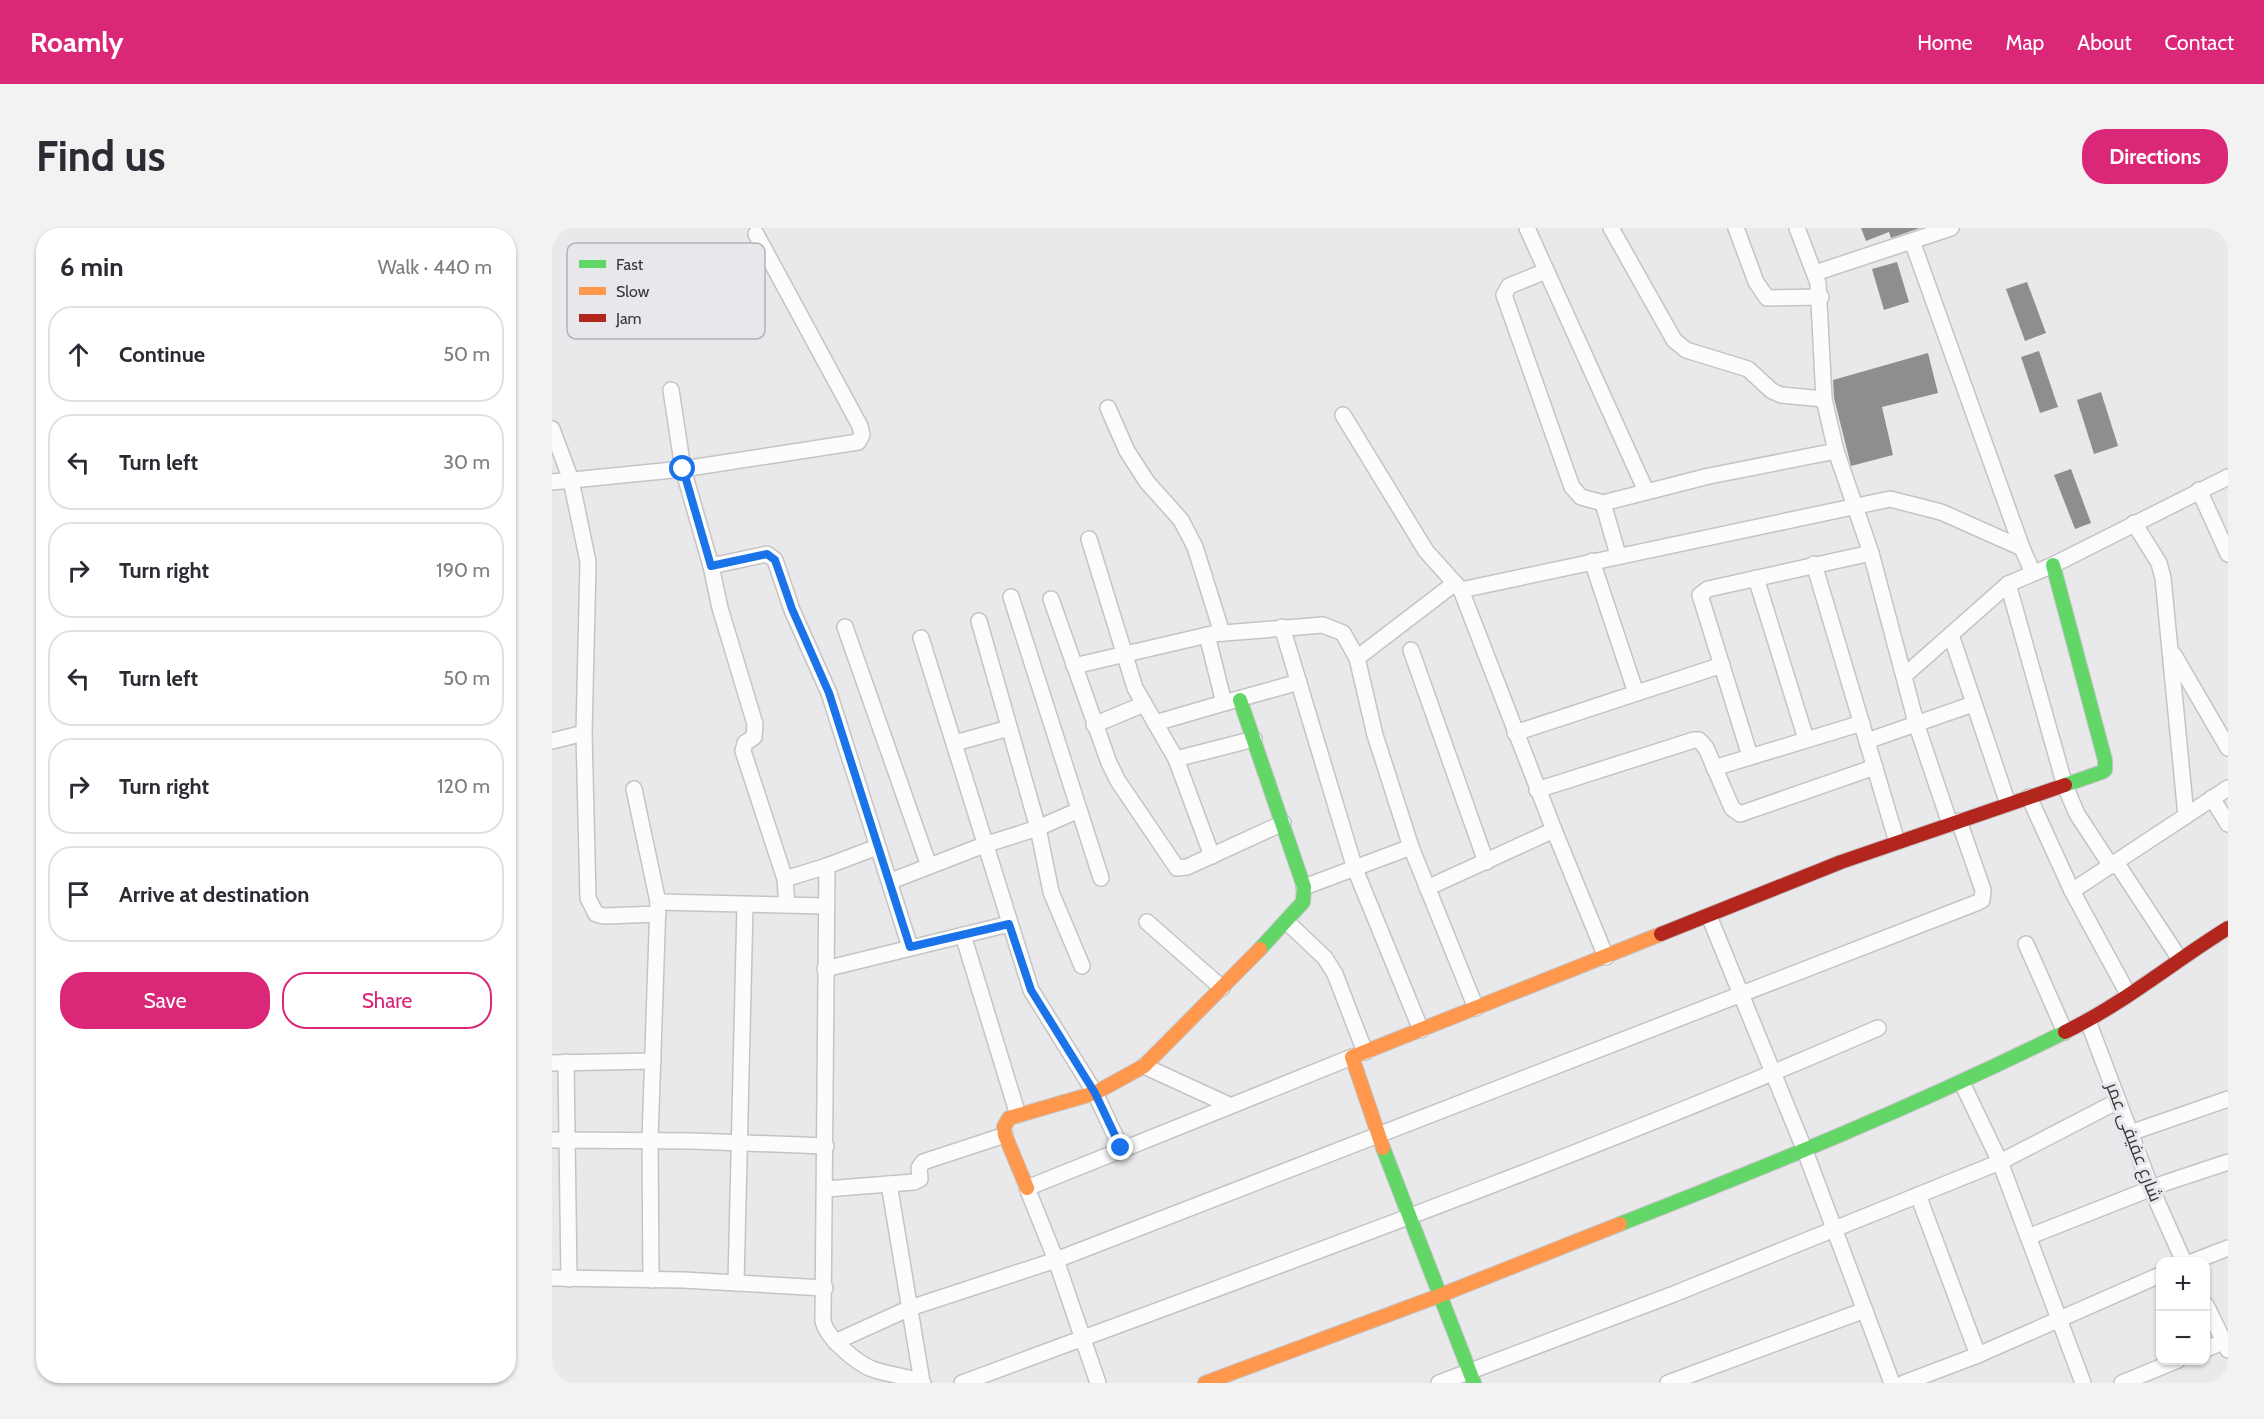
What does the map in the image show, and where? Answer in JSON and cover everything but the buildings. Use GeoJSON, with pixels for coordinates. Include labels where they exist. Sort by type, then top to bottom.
{"type":"FeatureCollection","features":[{"type":"Feature","properties":{"kind":"street"},"geometry":{"type":"LineString","coordinates":[[1527,228],[1646,491]]}},
{"type":"Feature","properties":{"kind":"street"},"geometry":{"type":"LineString","coordinates":[[1611,228],[1674,340],[1686,350],[1748,369],[1772,391],[1781,395],[1824,399]]}},
{"type":"Feature","properties":{"kind":"street"},"geometry":{"type":"LineString","coordinates":[[1736,228],[1756,282],[1767,298],[1821,297]]}},
{"type":"Feature","properties":{"kind":"street"},"geometry":{"type":"LineString","coordinates":[[835,1342],[910,1308],[1056,1260],[1982,900],[1983,890],[1954,823],[1917,726],[1871,553],[1836,451],[1824,399],[1821,297],[1815,273],[1797,228]]}},
{"type":"Feature","properties":{"kind":"street"},"geometry":{"type":"LineString","coordinates":[[1815,273],[1951,228]]}},
{"type":"Feature","properties":{"kind":"street"},"geometry":{"type":"LineString","coordinates":[[756,234],[761,243]]}},
{"type":"Feature","properties":{"kind":"street"},"geometry":{"type":"LineString","coordinates":[[1912,241],[2033,573]]}},
{"type":"Feature","properties":{"kind":"street"},"geometry":{"type":"LineString","coordinates":[[552,482],[683,469],[847,446],[858,442],[862,435],[860,426],[765,251]]}},
{"type":"Feature","properties":{"kind":"street"},"geometry":{"type":"LineString","coordinates":[[1546,271],[1509,286],[1504,295],[1572,488],[1581,497],[1603,503],[1709,476],[1836,451]]}},
{"type":"Feature","properties":{"kind":"street"},"geometry":{"type":"LineString","coordinates":[[672,390],[683,469],[754,724],[754,737],[745,743],[742,751],[785,879],[787,905]]}},
{"type":"Feature","properties":{"kind":"street"},"geometry":{"type":"LineString","coordinates":[[1108,408],[1127,452],[1147,482],[1181,520],[1195,547],[1215,634],[1224,703]]}},
{"type":"Feature","properties":{"kind":"street"},"geometry":{"type":"LineString","coordinates":[[1343,415],[1426,551],[1458,586],[1537,790],[1606,957]]}},
{"type":"Feature","properties":{"kind":"street"},"geometry":{"type":"LineString","coordinates":[[552,429],[571,480],[588,562],[584,733],[588,898],[591,907],[596,914],[604,916],[658,908],[826,906]]}},
{"type":"Feature","properties":{"kind":"street"},"geometry":{"type":"LineString","coordinates":[[1904,676],[2008,584],[2053,565],[2228,477]]}},
{"type":"Feature","properties":{"kind":"street"},"geometry":{"type":"LineString","coordinates":[[2199,490],[2228,555]]}},
{"type":"Feature","properties":{"kind":"street"},"geometry":{"type":"LineString","coordinates":[[1357,658],[1458,586],[1592,561],[1856,504],[1890,499],[1915,504],[1965,522],[2022,548]]}},
{"type":"Feature","properties":{"kind":"street"},"geometry":{"type":"LineString","coordinates":[[1603,503],[1618,555]]}},
{"type":"Feature","properties":{"kind":"street"},"geometry":{"type":"LineString","coordinates":[[2134,523],[2161,571],[2171,650],[2186,816]]}},
{"type":"Feature","properties":{"kind":"street"},"geometry":{"type":"LineString","coordinates":[[1089,539],[1134,687],[1176,759],[1212,856]]}},
{"type":"Feature","properties":{"kind":"street"},"geometry":{"type":"LineString","coordinates":[[1750,756],[1700,595],[1708,590],[1756,578],[1871,553]]}},
{"type":"Feature","properties":{"kind":"street"},"geometry":{"type":"LineString","coordinates":[[711,566],[767,554],[773,557],[792,609],[829,693],[877,847],[891,881],[910,947]]}},
{"type":"Feature","properties":{"kind":"street"},"geometry":{"type":"LineString","coordinates":[[1592,561],[1636,693]]}},
{"type":"Feature","properties":{"kind":"street"},"geometry":{"type":"LineString","coordinates":[[1814,564],[1897,842]]}},
{"type":"Feature","properties":{"kind":"street"},"geometry":{"type":"LineString","coordinates":[[1027,1188],[1121,1148],[1841,862],[2102,772],[2106,765],[2053,565]]}},
{"type":"Feature","properties":{"kind":"street"},"geometry":{"type":"LineString","coordinates":[[1756,578],[1806,740]]}},
{"type":"Feature","properties":{"kind":"street"},"geometry":{"type":"LineString","coordinates":[[2008,584],[2065,786],[2082,823],[2179,958]]}},
{"type":"Feature","properties":{"kind":"street"},"geometry":{"type":"LineString","coordinates":[[1011,597],[1101,878]]}},
{"type":"Feature","properties":{"kind":"street"},"geometry":{"type":"LineString","coordinates":[[1051,599],[1094,725],[1118,781],[1177,868],[1187,867],[1283,823]]}},
{"type":"Feature","properties":{"kind":"street"},"geometry":{"type":"LineString","coordinates":[[979,621],[1038,828],[1051,892],[1082,966]]}},
{"type":"Feature","properties":{"kind":"street"},"geometry":{"type":"LineString","coordinates":[[1074,666],[1215,634],[1323,625],[1334,627],[1342,633],[1357,658],[1376,735],[1411,847],[1476,1008]]}},
{"type":"Feature","properties":{"kind":"street"},"geometry":{"type":"LineString","coordinates":[[845,627],[928,866]]}},
{"type":"Feature","properties":{"kind":"street"},"geometry":{"type":"LineString","coordinates":[[1282,627],[1355,869],[1421,1030]]}},
{"type":"Feature","properties":{"kind":"street"},"geometry":{"type":"LineString","coordinates":[[1952,635],[1973,705],[2008,804]]}},
{"type":"Feature","properties":{"kind":"street"},"geometry":{"type":"LineString","coordinates":[[921,638],[1031,990],[1095,1093],[1121,1148]]}},
{"type":"Feature","properties":{"kind":"street"},"geometry":{"type":"LineString","coordinates":[[1411,650],[1486,862]]}},
{"type":"Feature","properties":{"kind":"street"},"geometry":{"type":"LineString","coordinates":[[2171,650],[2228,748]]}},
{"type":"Feature","properties":{"kind":"street"},"geometry":{"type":"LineString","coordinates":[[1515,733],[1722,665]]}},
{"type":"Feature","properties":{"kind":"street"},"geometry":{"type":"LineString","coordinates":[[1155,723],[1299,682]]}},
{"type":"Feature","properties":{"kind":"street"},"geometry":{"type":"LineString","coordinates":[[1098,1383],[1056,1260],[1005,1134],[1005,1123],[1018,1115],[1095,1093],[1144,1066],[1287,922],[1302,902],[1304,887],[1240,700]]}},
{"type":"Feature","properties":{"kind":"street"},"geometry":{"type":"LineString","coordinates":[[1094,725],[1144,704]]}},
{"type":"Feature","properties":{"kind":"street"},"geometry":{"type":"LineString","coordinates":[[1867,741],[1917,726],[1973,705]]}},
{"type":"Feature","properties":{"kind":"street"},"geometry":{"type":"LineString","coordinates":[[1714,768],[1862,723]]}},
{"type":"Feature","properties":{"kind":"street"},"geometry":{"type":"LineString","coordinates":[[955,743],[1009,728]]}},
{"type":"Feature","properties":{"kind":"street"},"geometry":{"type":"LineString","coordinates":[[552,741],[584,733]]}},
{"type":"Feature","properties":{"kind":"street"},"geometry":{"type":"LineString","coordinates":[[1176,759],[1254,740]]}},
{"type":"Feature","properties":{"kind":"street"},"geometry":{"type":"LineString","coordinates":[[1537,790],[1694,740],[1703,744],[1732,807],[1740,814],[1875,767]]}},
{"type":"Feature","properties":{"kind":"street"},"geometry":{"type":"LineString","coordinates":[[2072,891],[2228,788]]}},
{"type":"Feature","properties":{"kind":"street"},"geometry":{"type":"LineString","coordinates":[[634,789],[658,908],[650,1140],[651,1280]]}},
{"type":"Feature","properties":{"kind":"street"},"geometry":{"type":"LineString","coordinates":[[2029,797],[2072,891],[2128,994]]}},
{"type":"Feature","properties":{"kind":"street"},"geometry":{"type":"LineString","coordinates":[[2212,798],[2228,824]]}},
{"type":"Feature","properties":{"kind":"street"},"geometry":{"type":"LineString","coordinates":[[891,881],[984,845],[1038,828],[1079,810]]}},
{"type":"Feature","properties":{"kind":"street"},"geometry":{"type":"LineString","coordinates":[[1427,888],[1554,830]]}},
{"type":"Feature","properties":{"kind":"street"},"geometry":{"type":"LineString","coordinates":[[785,879],[877,847]]}},
{"type":"Feature","properties":{"kind":"street"},"geometry":{"type":"LineString","coordinates":[[1304,887],[1411,847]]}},
{"type":"Feature","properties":{"kind":"street"},"geometry":{"type":"LineString","coordinates":[[827,866],[824,1326],[835,1342],[870,1376],[923,1383],[889,1184]]}},
{"type":"Feature","properties":{"kind":"street"},"geometry":{"type":"LineString","coordinates":[[736,1283],[745,906]]}},
{"type":"Feature","properties":{"kind":"street"},"geometry":{"type":"LineString","coordinates":[[1709,916],[1805,1151],[1892,1383]]}},
{"type":"Feature","properties":{"kind":"street"},"geometry":{"type":"LineString","coordinates":[[1147,921],[1222,988]]}},
{"type":"Feature","properties":{"kind":"street"},"geometry":{"type":"LineString","coordinates":[[1287,922],[1325,958],[1335,974],[1378,1134],[1472,1377]]}},
{"type":"Feature","properties":{"kind":"street"},"geometry":{"type":"LineString","coordinates":[[825,969],[1009,924]]}},
{"type":"Feature","properties":{"kind":"street"},"geometry":{"type":"LineString","coordinates":[[1205,1383],[1440,1295],[1805,1151],[1962,1083],[2088,1021],[2179,958],[2228,928]]}},
{"type":"Feature","properties":{"kind":"street"},"geometry":{"type":"LineString","coordinates":[[963,935],[1018,1115]]}},
{"type":"Feature","properties":{"kind":"street"},"geometry":{"type":"LineString","coordinates":[[2026,944],[2065,1032]]}},
{"type":"Feature","properties":{"kind":"street","name":"شارع عفيفى عمر"},"geometry":{"type":"LineString","coordinates":[[2088,1021],[2151,1188],[2182,1257]]}},
{"type":"Feature","properties":{"kind":"street"},"geometry":{"type":"LineString","coordinates":[[962,1383],[1772,1074],[1878,1028]]}},
{"type":"Feature","properties":{"kind":"street"},"geometry":{"type":"LineString","coordinates":[[569,1279],[569,1140],[559,1063],[652,1061]]}},
{"type":"Feature","properties":{"kind":"street"},"geometry":{"type":"LineString","coordinates":[[1144,1066],[1229,1105]]}},
{"type":"Feature","properties":{"kind":"street"},"geometry":{"type":"LineString","coordinates":[[1962,1083],[2000,1161],[2083,1383]]}},
{"type":"Feature","properties":{"kind":"street"},"geometry":{"type":"LineString","coordinates":[[2130,1132],[2228,1099]]}},
{"type":"Feature","properties":{"kind":"street"},"geometry":{"type":"LineString","coordinates":[[1439,1383],[1472,1377],[2000,1161],[2118,1101]]}},
{"type":"Feature","properties":{"kind":"street"},"geometry":{"type":"LineString","coordinates":[[826,1189],[917,1181],[920,1177],[919,1168],[923,1162],[1005,1134]]}},
{"type":"Feature","properties":{"kind":"street"},"geometry":{"type":"LineString","coordinates":[[552,1140],[650,1140],[826,1146]]}},
{"type":"Feature","properties":{"kind":"street"},"geometry":{"type":"LineString","coordinates":[[2028,1237],[2151,1188],[2228,1162]]}},
{"type":"Feature","properties":{"kind":"street"},"geometry":{"type":"LineString","coordinates":[[1918,1195],[1978,1355]]}},
{"type":"Feature","properties":{"kind":"street"},"geometry":{"type":"LineString","coordinates":[[2205,1257],[2228,1248]]}},
{"type":"Feature","properties":{"kind":"street"},"geometry":{"type":"LineString","coordinates":[[1904,1383],[1978,1355],[2156,1277]]}},
{"type":"Feature","properties":{"kind":"street"},"geometry":{"type":"LineString","coordinates":[[552,1278],[825,1288]]}},
{"type":"Feature","properties":{"kind":"street"},"geometry":{"type":"LineString","coordinates":[[1668,1383],[1864,1310]]}},
{"type":"Feature","properties":{"kind":"street"},"geometry":{"type":"LineString","coordinates":[[2208,1311],[2227,1344],[2210,1348]]}},
{"type":"Feature","properties":{"kind":"street"},"geometry":{"type":"LineString","coordinates":[[2122,1383],[2166,1365]]}},
{"type":"Feature","properties":{"kind":"traffic: fast"},"geometry":{"type":"LineString","coordinates":[[2053,565],[2105,760],[2105,770],[2102,772],[2065,785]]}},
{"type":"Feature","properties":{"kind":"traffic: fast"},"geometry":{"type":"LineString","coordinates":[[1240,700],[1304,887],[1303,902],[1260,949]]}},
{"type":"Feature","properties":{"kind":"traffic: fast"},"geometry":{"type":"LineString","coordinates":[[1620,1224],[1845,1133],[2065,1032]]}},
{"type":"Feature","properties":{"kind":"traffic: fast"},"geometry":{"type":"LineString","coordinates":[[1383,1148],[1474,1383]]}},
{"type":"Feature","properties":{"kind":"traffic: slow"},"geometry":{"type":"LineString","coordinates":[[1383,1148],[1352,1057],[1661,934]]}},
{"type":"Feature","properties":{"kind":"traffic: slow"},"geometry":{"type":"LineString","coordinates":[[1027,1188],[1005,1135],[1004,1127],[1009,1118],[1095,1093],[1144,1066],[1260,949]]}},
{"type":"Feature","properties":{"kind":"traffic: slow"},"geometry":{"type":"LineString","coordinates":[[1205,1383],[1441,1295],[1620,1224]]}},
{"type":"Feature","properties":{"kind":"traffic: jam"},"geometry":{"type":"LineString","coordinates":[[1661,934],[1841,862],[2065,785]]}},
{"type":"Feature","properties":{"kind":"traffic: jam"},"geometry":{"type":"LineString","coordinates":[[2065,1032],[2128,996],[2228,928]]}},
{"type":"Feature","properties":{"kind":"route"},"geometry":{"type":"LineString","coordinates":[[683,469],[711,566],[767,554],[775,560],[792,609],[829,693],[877,847],[891,881],[910,947],[1009,924],[1031,990],[1095,1093],[1121,1148]]}}]}
